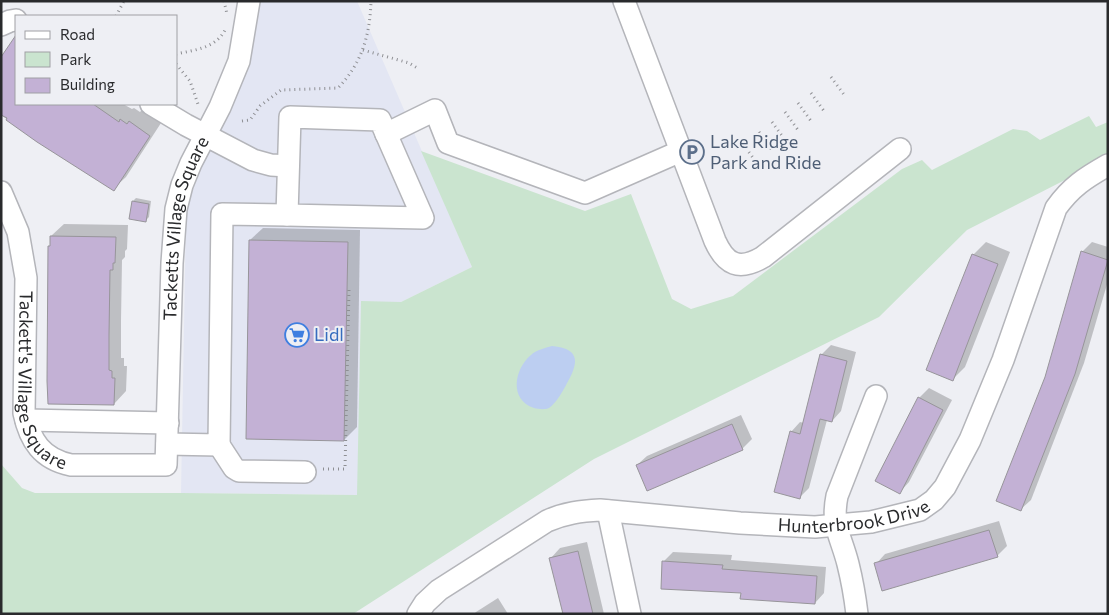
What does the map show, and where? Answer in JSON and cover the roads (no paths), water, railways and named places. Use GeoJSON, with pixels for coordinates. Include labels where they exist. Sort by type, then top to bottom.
{"type":"FeatureCollection","features":[{"type":"Feature","properties":{"kind":"street","name":"Tacketts Village Square"},"geometry":{"type":"LineString","coordinates":[[166,465],[172,262],[176,209],[185,177],[231,84],[239,61],[249,1]]}},
{"type":"Feature","properties":{"kind":"street"},"geometry":{"type":"LineString","coordinates":[[624,1],[722,254],[730,262],[750,263],[762,257],[900,149]]}},
{"type":"Feature","properties":{"kind":"street"},"geometry":{"type":"LineString","coordinates":[[1,25],[15,20]]}},
{"type":"Feature","properties":{"kind":"street"},"geometry":{"type":"LineString","coordinates":[[153,105],[261,163],[288,166]]}},
{"type":"Feature","properties":{"kind":"street"},"geometry":{"type":"LineString","coordinates":[[386,134],[435,110],[448,143],[585,193],[681,151]]}},
{"type":"Feature","properties":{"kind":"street"},"geometry":{"type":"LineString","coordinates":[[287,215],[290,117],[380,120],[424,218],[222,214],[219,445],[234,468],[239,471],[305,472]]}},
{"type":"Feature","properties":{"kind":"street","name":"Hunterbrook Drive"},"geometry":{"type":"LineString","coordinates":[[418,614],[425,603],[439,590],[547,521],[561,515],[580,511],[608,511],[740,523],[835,527],[871,522],[920,510],[934,500],[945,487],[988,401],[1056,208],[1066,194],[1079,182],[1108,165]]}},
{"type":"Feature","properties":{"kind":"street","name":"Tackett's Village Square"},"geometry":{"type":"LineString","coordinates":[[1,192],[18,232],[26,278],[24,400],[26,420],[33,439],[40,449],[59,463],[71,465],[166,465]]}},
{"type":"Feature","properties":{"kind":"street"},"geometry":{"type":"LineString","coordinates":[[857,614],[851,575],[835,527],[834,509],[837,496],[876,396]]}},
{"type":"Feature","properties":{"kind":"street"},"geometry":{"type":"LineString","coordinates":[[26,420],[168,423]]}},
{"type":"Feature","properties":{"kind":"street"},"geometry":{"type":"LineString","coordinates":[[167,444],[219,445]]}},
{"type":"Feature","properties":{"kind":"street"},"geometry":{"type":"LineString","coordinates":[[608,511],[630,614]]}},
{"type":"Feature","properties":{"kind":"water"},"geometry":{"type":"Polygon","coordinates":[[[552,346],[569,351],[575,360],[575,366],[554,404],[547,409],[534,408],[526,404],[521,398],[517,384],[518,376],[525,361],[531,355],[538,350],[552,346]]]}},
{"type":"Feature","properties":{"kind":"place","name":"Lake Ridge Park and Ride"},"geometry":{"type":"Point","coordinates":[692,152]}},
{"type":"Feature","properties":{"kind":"place","name":"Lidl"},"geometry":{"type":"Point","coordinates":[297,335]}}]}
